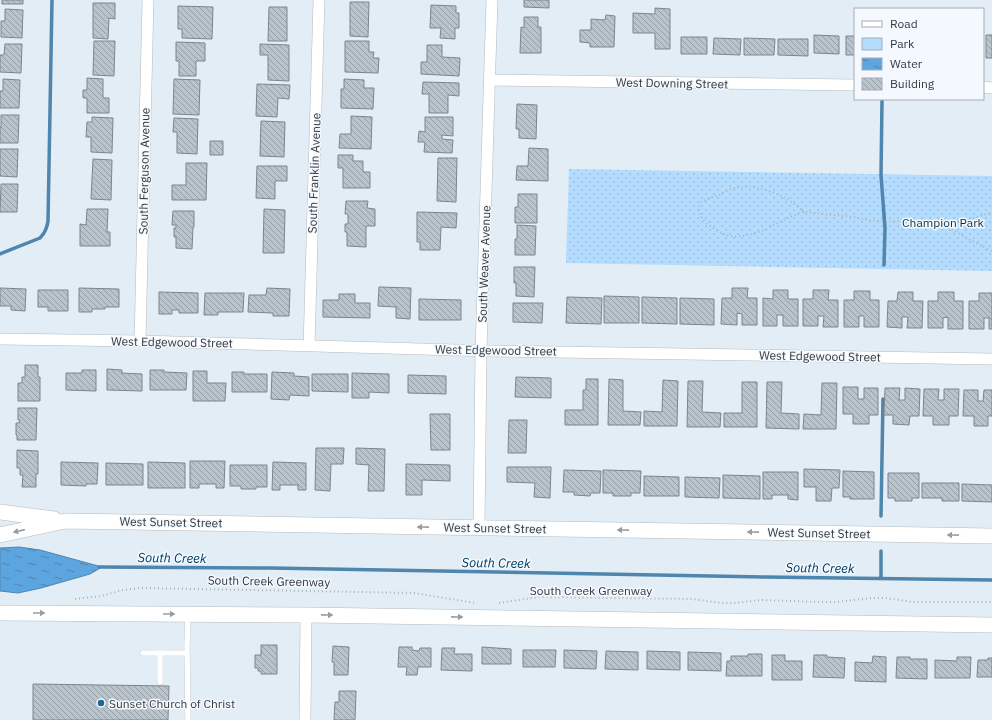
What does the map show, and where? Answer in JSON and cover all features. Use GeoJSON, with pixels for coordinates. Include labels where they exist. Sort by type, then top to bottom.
{"type":"FeatureCollection","features":[{"type":"Feature","properties":{"kind":"main road"},"geometry":{"type":"LineString","coordinates":[[0,512],[65,521]]}},
{"type":"Feature","properties":{"kind":"main road","name":"West Sunset Street"},"geometry":{"type":"LineString","coordinates":[[0,535],[65,521],[992,536]]}},
{"type":"Feature","properties":{"kind":"main road"},"geometry":{"type":"LineString","coordinates":[[0,613],[306,615],[992,624]]}},
{"type":"Feature","properties":{"kind":"street","name":"South Ferguson Avenue"},"geometry":{"type":"LineString","coordinates":[[140,341],[148,0]]}},
{"type":"Feature","properties":{"kind":"street","name":"South Franklin Avenue"},"geometry":{"type":"LineString","coordinates":[[308,346],[319,0]]}},
{"type":"Feature","properties":{"kind":"street","name":"South Weaver Avenue"},"geometry":{"type":"LineString","coordinates":[[479,527],[481,351],[492,0]]}},
{"type":"Feature","properties":{"kind":"street","name":"West Downing Street"},"geometry":{"type":"LineString","coordinates":[[489,80],[854,86]]}},
{"type":"Feature","properties":{"kind":"street","name":"West Edgewood Street"},"geometry":{"type":"LineString","coordinates":[[0,340],[140,341],[481,351],[992,359]]}},
{"type":"Feature","properties":{"kind":"street"},"geometry":{"type":"LineString","coordinates":[[305,720],[306,615]]}},
{"type":"Feature","properties":{"kind":"lane"},"geometry":{"type":"LineString","coordinates":[[188,614],[188,720]]}},
{"type":"Feature","properties":{"kind":"lane"},"geometry":{"type":"LineString","coordinates":[[143,653],[188,653]]}},
{"type":"Feature","properties":{"kind":"lane"},"geometry":{"type":"LineString","coordinates":[[160,653],[160,682]]}},
{"type":"Feature","properties":{"kind":"path"},"geometry":{"type":"LineString","coordinates":[[804,212],[798,206],[782,196],[752,187],[734,188],[708,199],[699,209],[700,214],[709,225],[720,232],[734,237],[751,235],[768,229],[804,212],[854,217],[875,221],[936,222],[992,251]]}},
{"type":"Feature","properties":{"kind":"path"},"geometry":{"type":"LineString","coordinates":[[944,225],[992,212]]}},
{"type":"Feature","properties":{"kind":"path","name":"South Creek Greenway"},"geometry":{"type":"LineString","coordinates":[[70,600],[101,596],[123,590],[141,588],[414,593],[476,603]]}},
{"type":"Feature","properties":{"kind":"path","name":"South Creek Greenway"},"geometry":{"type":"LineString","coordinates":[[494,604],[539,597],[692,599],[722,603],[762,600],[835,602],[873,598],[913,602],[992,602]]}},
{"type":"Feature","properties":{"kind":"green space","name":"Champion Park"},"geometry":{"type":"Polygon","coordinates":[[[569,169],[992,176],[992,271],[566,263],[569,169]]]}},
{"type":"Feature","properties":{"kind":"water"},"geometry":{"type":"Polygon","coordinates":[[[19,547],[40,550],[102,567],[90,574],[41,588],[18,593],[0,591],[0,548],[19,547]]]}},
{"type":"Feature","properties":{"kind":"building"},"geometry":{"type":"Polygon","coordinates":[[[2,0],[23,0],[23,4],[2,4],[2,0]]]}},
{"type":"Feature","properties":{"kind":"building"},"geometry":{"type":"Polygon","coordinates":[[[524,0],[549,0],[549,8],[524,7],[524,0]]]}},
{"type":"Feature","properties":{"kind":"building"},"geometry":{"type":"Polygon","coordinates":[[[350,2],[369,2],[368,37],[350,36],[350,2]]]}},
{"type":"Feature","properties":{"kind":"building"},"geometry":{"type":"Polygon","coordinates":[[[93,3],[115,3],[115,19],[109,18],[108,39],[93,38],[93,3]]]}},
{"type":"Feature","properties":{"kind":"building"},"geometry":{"type":"Polygon","coordinates":[[[431,5],[456,6],[456,13],[459,13],[459,28],[455,28],[455,39],[440,38],[441,28],[430,28],[431,5]]]}},
{"type":"Feature","properties":{"kind":"building"},"geometry":{"type":"Polygon","coordinates":[[[178,6],[213,7],[212,39],[182,38],[182,29],[178,29],[178,6]]]}},
{"type":"Feature","properties":{"kind":"building"},"geometry":{"type":"Polygon","coordinates":[[[269,7],[287,7],[287,41],[268,41],[269,7]]]}},
{"type":"Feature","properties":{"kind":"building"},"geometry":{"type":"Polygon","coordinates":[[[655,8],[670,9],[670,49],[655,49],[655,33],[633,33],[633,13],[655,14],[655,8]]]}},
{"type":"Feature","properties":{"kind":"building"},"geometry":{"type":"Polygon","coordinates":[[[5,9],[23,10],[22,38],[1,37],[1,21],[5,21],[5,9]]]}},
{"type":"Feature","properties":{"kind":"building"},"geometry":{"type":"Polygon","coordinates":[[[606,15],[615,16],[614,47],[590,47],[590,43],[580,42],[580,30],[591,30],[591,19],[605,20],[606,15]]]}},
{"type":"Feature","properties":{"kind":"building"},"geometry":{"type":"Polygon","coordinates":[[[524,17],[538,17],[538,27],[541,27],[541,53],[520,53],[521,27],[524,28],[524,17]]]}},
{"type":"Feature","properties":{"kind":"building"},"geometry":{"type":"Polygon","coordinates":[[[814,35],[839,36],[839,54],[814,53],[814,35]]]}},
{"type":"Feature","properties":{"kind":"building"},"geometry":{"type":"Polygon","coordinates":[[[986,35],[992,35],[992,58],[986,58],[986,35]]]}},
{"type":"Feature","properties":{"kind":"building"},"geometry":{"type":"Polygon","coordinates":[[[846,36],[854,36],[854,55],[846,55],[846,36]]]}},
{"type":"Feature","properties":{"kind":"building"},"geometry":{"type":"Polygon","coordinates":[[[681,37],[707,37],[707,54],[681,54],[681,37]]]}},
{"type":"Feature","properties":{"kind":"building"},"geometry":{"type":"Polygon","coordinates":[[[714,38],[741,39],[740,55],[713,54],[714,38]]]}},
{"type":"Feature","properties":{"kind":"building"},"geometry":{"type":"Polygon","coordinates":[[[744,38],[775,39],[774,55],[744,55],[744,38]]]}},
{"type":"Feature","properties":{"kind":"building"},"geometry":{"type":"Polygon","coordinates":[[[778,39],[808,39],[808,56],[778,55],[778,39]]]}},
{"type":"Feature","properties":{"kind":"building"},"geometry":{"type":"Polygon","coordinates":[[[94,41],[115,41],[114,76],[93,75],[94,41]]]}},
{"type":"Feature","properties":{"kind":"building"},"geometry":{"type":"Polygon","coordinates":[[[345,41],[369,41],[369,52],[374,52],[373,58],[379,58],[378,73],[345,72],[345,41]]]}},
{"type":"Feature","properties":{"kind":"building"},"geometry":{"type":"Polygon","coordinates":[[[176,42],[205,43],[205,61],[196,61],[196,76],[179,76],[179,61],[176,61],[176,42]]]}},
{"type":"Feature","properties":{"kind":"building"},"geometry":{"type":"Polygon","coordinates":[[[5,44],[22,44],[21,73],[0,72],[0,55],[4,55],[5,44]]]}},
{"type":"Feature","properties":{"kind":"building"},"geometry":{"type":"Polygon","coordinates":[[[260,44],[289,45],[289,81],[268,80],[268,55],[260,55],[260,44]]]}},
{"type":"Feature","properties":{"kind":"building"},"geometry":{"type":"Polygon","coordinates":[[[427,45],[442,45],[442,57],[460,58],[459,76],[421,74],[421,62],[427,62],[427,45]]]}},
{"type":"Feature","properties":{"kind":"building"},"geometry":{"type":"Polygon","coordinates":[[[87,78],[103,79],[103,98],[109,98],[109,113],[87,113],[87,98],[83,98],[83,90],[87,90],[87,78]]]}},
{"type":"Feature","properties":{"kind":"building"},"geometry":{"type":"Polygon","coordinates":[[[3,79],[20,80],[19,108],[0,108],[0,91],[3,91],[3,79]]]}},
{"type":"Feature","properties":{"kind":"building"},"geometry":{"type":"Polygon","coordinates":[[[174,79],[200,80],[199,115],[173,114],[174,79]]]}},
{"type":"Feature","properties":{"kind":"building"},"geometry":{"type":"Polygon","coordinates":[[[344,79],[364,80],[364,88],[374,88],[373,109],[341,108],[341,89],[344,89],[344,79]]]}},
{"type":"Feature","properties":{"kind":"building"},"geometry":{"type":"Polygon","coordinates":[[[423,82],[459,83],[459,96],[448,95],[448,113],[429,113],[429,94],[422,94],[423,82]]]}},
{"type":"Feature","properties":{"kind":"building"},"geometry":{"type":"Polygon","coordinates":[[[257,84],[290,85],[289,99],[278,98],[277,117],[256,116],[257,84]]]}},
{"type":"Feature","properties":{"kind":"building"},"geometry":{"type":"Polygon","coordinates":[[[517,104],[537,105],[536,139],[519,138],[519,129],[516,129],[517,104]]]}},
{"type":"Feature","properties":{"kind":"building"},"geometry":{"type":"Polygon","coordinates":[[[1,115],[19,115],[18,143],[0,143],[1,115]]]}},
{"type":"Feature","properties":{"kind":"building"},"geometry":{"type":"Polygon","coordinates":[[[351,116],[372,117],[371,149],[339,148],[340,134],[351,134],[351,116]]]}},
{"type":"Feature","properties":{"kind":"building"},"geometry":{"type":"Polygon","coordinates":[[[92,117],[113,118],[112,153],[91,152],[91,137],[86,137],[87,122],[92,122],[92,117]]]}},
{"type":"Feature","properties":{"kind":"building"},"geometry":{"type":"Polygon","coordinates":[[[425,117],[453,117],[453,136],[442,135],[442,139],[453,140],[452,153],[424,152],[425,142],[418,142],[419,131],[425,132],[425,117]]]}},
{"type":"Feature","properties":{"kind":"building"},"geometry":{"type":"Polygon","coordinates":[[[174,118],[198,119],[197,154],[177,153],[177,132],[173,132],[174,118]]]}},
{"type":"Feature","properties":{"kind":"building"},"geometry":{"type":"Polygon","coordinates":[[[261,121],[285,122],[284,157],[260,156],[261,121]]]}},
{"type":"Feature","properties":{"kind":"building"},"geometry":{"type":"Polygon","coordinates":[[[210,141],[223,141],[223,155],[210,155],[210,141]]]}},
{"type":"Feature","properties":{"kind":"building"},"geometry":{"type":"Polygon","coordinates":[[[529,148],[548,149],[548,181],[516,180],[517,166],[528,166],[529,148]]]}},
{"type":"Feature","properties":{"kind":"building"},"geometry":{"type":"Polygon","coordinates":[[[0,149],[18,149],[17,177],[0,176],[0,149]]]}},
{"type":"Feature","properties":{"kind":"building"},"geometry":{"type":"Polygon","coordinates":[[[338,155],[353,155],[353,161],[363,161],[363,172],[370,172],[370,188],[343,188],[343,168],[338,168],[338,155]]]}},
{"type":"Feature","properties":{"kind":"building"},"geometry":{"type":"Polygon","coordinates":[[[438,158],[457,158],[456,202],[437,201],[438,158]]]}},
{"type":"Feature","properties":{"kind":"building"},"geometry":{"type":"Polygon","coordinates":[[[93,159],[112,160],[111,200],[91,199],[93,159]]]}},
{"type":"Feature","properties":{"kind":"building"},"geometry":{"type":"Polygon","coordinates":[[[186,163],[207,163],[206,200],[172,200],[172,185],[186,185],[186,163]]]}},
{"type":"Feature","properties":{"kind":"building"},"geometry":{"type":"Polygon","coordinates":[[[257,166],[287,166],[287,181],[275,181],[275,199],[256,198],[257,166]]]}},
{"type":"Feature","properties":{"kind":"building"},"geometry":{"type":"Polygon","coordinates":[[[1,184],[18,184],[17,212],[0,212],[1,184]]]}},
{"type":"Feature","properties":{"kind":"building"},"geometry":{"type":"Polygon","coordinates":[[[518,194],[537,194],[537,223],[515,223],[515,207],[518,207],[518,194]]]}},
{"type":"Feature","properties":{"kind":"building"},"geometry":{"type":"Polygon","coordinates":[[[346,201],[368,201],[367,208],[375,209],[375,226],[366,226],[366,247],[347,246],[347,232],[345,232],[345,224],[348,224],[348,214],[345,214],[346,201]]]}},
{"type":"Feature","properties":{"kind":"building"},"geometry":{"type":"Polygon","coordinates":[[[87,209],[108,209],[107,232],[110,232],[110,246],[80,246],[80,224],[86,225],[87,209]]]}},
{"type":"Feature","properties":{"kind":"building"},"geometry":{"type":"Polygon","coordinates":[[[264,209],[285,210],[284,253],[263,253],[264,209]]]}},
{"type":"Feature","properties":{"kind":"building"},"geometry":{"type":"Polygon","coordinates":[[[173,211],[194,211],[192,249],[176,248],[174,228],[176,228],[176,225],[172,225],[173,211]]]}},
{"type":"Feature","properties":{"kind":"building"},"geometry":{"type":"Polygon","coordinates":[[[417,212],[457,213],[456,228],[441,227],[440,250],[420,250],[420,242],[417,242],[417,212]]]}},
{"type":"Feature","properties":{"kind":"building"},"geometry":{"type":"Polygon","coordinates":[[[517,225],[536,226],[535,255],[515,255],[517,225]]]}},
{"type":"Feature","properties":{"kind":"building"},"geometry":{"type":"Polygon","coordinates":[[[514,267],[535,267],[534,297],[516,296],[514,267]]]}},
{"type":"Feature","properties":{"kind":"building"},"geometry":{"type":"Polygon","coordinates":[[[379,287],[411,288],[410,319],[396,318],[396,307],[378,306],[379,287]]]}},
{"type":"Feature","properties":{"kind":"building"},"geometry":{"type":"Polygon","coordinates":[[[0,288],[26,289],[25,311],[11,310],[11,306],[0,306],[0,288]]]}},
{"type":"Feature","properties":{"kind":"building"},"geometry":{"type":"Polygon","coordinates":[[[79,288],[119,289],[119,307],[105,307],[105,309],[92,309],[92,312],[79,312],[79,288]]]}},
{"type":"Feature","properties":{"kind":"building"},"geometry":{"type":"Polygon","coordinates":[[[267,288],[290,289],[289,316],[273,316],[273,313],[248,312],[249,295],[266,295],[267,288]]]}},
{"type":"Feature","properties":{"kind":"building"},"geometry":{"type":"Polygon","coordinates":[[[732,288],[748,288],[747,298],[757,298],[757,325],[742,325],[742,314],[737,313],[737,325],[721,324],[722,298],[732,298],[732,288]]]}},
{"type":"Feature","properties":{"kind":"building"},"geometry":{"type":"Polygon","coordinates":[[[38,290],[68,290],[68,311],[48,311],[48,307],[38,307],[38,290]]]}},
{"type":"Feature","properties":{"kind":"building"},"geometry":{"type":"Polygon","coordinates":[[[773,290],[788,290],[788,299],[798,299],[798,326],[783,326],[783,315],[777,315],[777,326],[763,326],[763,298],[773,299],[773,290]]]}},
{"type":"Feature","properties":{"kind":"building"},"geometry":{"type":"Polygon","coordinates":[[[813,290],[829,290],[828,300],[838,300],[838,327],[823,327],[824,316],[818,316],[818,326],[803,326],[803,299],[813,299],[813,290]]]}},
{"type":"Feature","properties":{"kind":"building"},"geometry":{"type":"Polygon","coordinates":[[[854,291],[870,291],[870,300],[879,300],[879,327],[864,327],[864,316],[859,316],[859,327],[844,327],[844,300],[854,300],[854,291]]]}},
{"type":"Feature","properties":{"kind":"building"},"geometry":{"type":"Polygon","coordinates":[[[159,292],[198,293],[198,313],[179,313],[179,310],[172,310],[172,314],[159,314],[159,292]]]}},
{"type":"Feature","properties":{"kind":"building"},"geometry":{"type":"Polygon","coordinates":[[[898,292],[913,292],[913,301],[923,301],[922,328],[907,328],[908,317],[902,317],[902,328],[887,327],[888,301],[897,301],[898,292]]]}},
{"type":"Feature","properties":{"kind":"building"},"geometry":{"type":"Polygon","coordinates":[[[938,292],[954,292],[954,301],[963,301],[963,329],[948,329],[948,317],[943,318],[943,328],[928,328],[928,301],[938,301],[938,292]]]}},
{"type":"Feature","properties":{"kind":"building"},"geometry":{"type":"Polygon","coordinates":[[[205,293],[244,293],[243,312],[218,312],[218,315],[204,315],[205,293]]]}},
{"type":"Feature","properties":{"kind":"building"},"geometry":{"type":"Polygon","coordinates":[[[979,293],[992,293],[992,329],[989,329],[989,318],[984,318],[984,329],[969,329],[969,301],[979,301],[979,293]]]}},
{"type":"Feature","properties":{"kind":"building"},"geometry":{"type":"Polygon","coordinates":[[[339,294],[355,294],[355,303],[370,303],[370,318],[323,317],[323,300],[339,300],[339,294]]]}},
{"type":"Feature","properties":{"kind":"building"},"geometry":{"type":"Polygon","coordinates":[[[604,296],[639,297],[639,323],[604,323],[604,296]]]}},
{"type":"Feature","properties":{"kind":"building"},"geometry":{"type":"Polygon","coordinates":[[[567,297],[602,298],[601,324],[566,323],[567,297]]]}},
{"type":"Feature","properties":{"kind":"building"},"geometry":{"type":"Polygon","coordinates":[[[642,297],[677,298],[677,324],[642,323],[642,297]]]}},
{"type":"Feature","properties":{"kind":"building"},"geometry":{"type":"Polygon","coordinates":[[[680,298],[714,299],[714,325],[680,324],[680,298]]]}},
{"type":"Feature","properties":{"kind":"building"},"geometry":{"type":"Polygon","coordinates":[[[419,299],[461,300],[461,320],[419,320],[419,299]]]}},
{"type":"Feature","properties":{"kind":"building"},"geometry":{"type":"Polygon","coordinates":[[[513,303],[543,303],[542,323],[513,322],[513,303]]]}},
{"type":"Feature","properties":{"kind":"building"},"geometry":{"type":"Polygon","coordinates":[[[25,365],[38,365],[38,377],[40,377],[40,401],[18,401],[18,383],[22,383],[22,377],[25,377],[25,365]]]}},
{"type":"Feature","properties":{"kind":"building"},"geometry":{"type":"Polygon","coordinates":[[[107,369],[122,370],[122,373],[142,374],[142,391],[107,390],[107,369]]]}},
{"type":"Feature","properties":{"kind":"building"},"geometry":{"type":"Polygon","coordinates":[[[82,370],[96,370],[96,391],[66,390],[66,373],[82,373],[82,370]]]}},
{"type":"Feature","properties":{"kind":"building"},"geometry":{"type":"Polygon","coordinates":[[[150,370],[187,373],[186,390],[150,390],[150,370]]]}},
{"type":"Feature","properties":{"kind":"building"},"geometry":{"type":"Polygon","coordinates":[[[193,371],[207,371],[207,383],[226,383],[225,401],[193,401],[193,371]]]}},
{"type":"Feature","properties":{"kind":"building"},"geometry":{"type":"Polygon","coordinates":[[[232,372],[244,372],[244,374],[267,374],[267,392],[232,392],[232,372]]]}},
{"type":"Feature","properties":{"kind":"building"},"geometry":{"type":"Polygon","coordinates":[[[272,372],[294,373],[294,376],[309,377],[309,396],[290,395],[289,400],[271,399],[272,372]]]}},
{"type":"Feature","properties":{"kind":"building"},"geometry":{"type":"Polygon","coordinates":[[[352,373],[389,374],[389,393],[369,392],[369,398],[352,398],[352,373]]]}},
{"type":"Feature","properties":{"kind":"building"},"geometry":{"type":"Polygon","coordinates":[[[312,374],[348,374],[348,392],[312,391],[312,374]]]}},
{"type":"Feature","properties":{"kind":"building"},"geometry":{"type":"Polygon","coordinates":[[[408,375],[446,376],[446,394],[408,393],[408,375]]]}},
{"type":"Feature","properties":{"kind":"building"},"geometry":{"type":"Polygon","coordinates":[[[516,377],[551,378],[551,398],[515,397],[516,377]]]}},
{"type":"Feature","properties":{"kind":"building"},"geometry":{"type":"Polygon","coordinates":[[[586,379],[598,379],[598,425],[565,425],[565,410],[583,410],[583,390],[586,390],[586,379]]]}},
{"type":"Feature","properties":{"kind":"building"},"geometry":{"type":"Polygon","coordinates":[[[609,379],[623,380],[623,411],[641,412],[640,425],[608,425],[609,379]]]}},
{"type":"Feature","properties":{"kind":"building"},"geometry":{"type":"Polygon","coordinates":[[[663,380],[678,381],[677,426],[644,426],[644,411],[662,412],[663,380]]]}},
{"type":"Feature","properties":{"kind":"building"},"geometry":{"type":"Polygon","coordinates":[[[688,381],[703,381],[702,412],[721,413],[720,427],[687,427],[688,381]]]}},
{"type":"Feature","properties":{"kind":"building"},"geometry":{"type":"Polygon","coordinates":[[[742,382],[757,382],[757,427],[724,427],[724,413],[742,413],[742,382]]]}},
{"type":"Feature","properties":{"kind":"building"},"geometry":{"type":"Polygon","coordinates":[[[767,382],[782,382],[781,413],[799,414],[799,429],[766,428],[767,382]]]}},
{"type":"Feature","properties":{"kind":"building"},"geometry":{"type":"Polygon","coordinates":[[[822,383],[837,383],[836,429],[803,429],[804,414],[821,415],[822,383]]]}},
{"type":"Feature","properties":{"kind":"building"},"geometry":{"type":"Polygon","coordinates":[[[843,387],[858,387],[858,399],[864,399],[864,388],[878,388],[878,415],[869,415],[869,424],[853,424],[853,414],[843,414],[843,387]]]}},
{"type":"Feature","properties":{"kind":"building"},"geometry":{"type":"Polygon","coordinates":[[[885,388],[900,388],[899,400],[905,400],[905,388],[920,389],[919,416],[910,416],[909,425],[893,424],[893,415],[884,415],[885,388]]]}},
{"type":"Feature","properties":{"kind":"building"},"geometry":{"type":"Polygon","coordinates":[[[924,389],[939,389],[938,400],[944,400],[944,389],[959,389],[958,416],[949,416],[949,425],[933,425],[933,416],[923,416],[924,389]]]}},
{"type":"Feature","properties":{"kind":"building"},"geometry":{"type":"Polygon","coordinates":[[[964,390],[978,390],[978,401],[983,401],[984,390],[992,390],[992,416],[988,416],[988,426],[974,426],[974,416],[963,416],[964,390]]]}},
{"type":"Feature","properties":{"kind":"building"},"geometry":{"type":"Polygon","coordinates":[[[18,408],[37,408],[36,440],[17,440],[16,423],[19,423],[20,420],[18,420],[18,408]]]}},
{"type":"Feature","properties":{"kind":"building"},"geometry":{"type":"Polygon","coordinates":[[[430,414],[450,414],[450,450],[431,450],[430,414]]]}},
{"type":"Feature","properties":{"kind":"building"},"geometry":{"type":"Polygon","coordinates":[[[509,420],[527,420],[526,453],[508,453],[509,420]]]}},
{"type":"Feature","properties":{"kind":"building"},"geometry":{"type":"Polygon","coordinates":[[[316,448],[344,448],[343,464],[331,464],[330,491],[315,490],[316,448]]]}},
{"type":"Feature","properties":{"kind":"building"},"geometry":{"type":"Polygon","coordinates":[[[356,448],[385,449],[384,491],[368,491],[369,465],[356,464],[356,448]]]}},
{"type":"Feature","properties":{"kind":"building"},"geometry":{"type":"Polygon","coordinates":[[[17,450],[38,451],[38,474],[36,474],[36,487],[22,487],[23,475],[20,475],[20,468],[17,468],[17,450]]]}},
{"type":"Feature","properties":{"kind":"building"},"geometry":{"type":"Polygon","coordinates":[[[190,461],[225,461],[224,488],[216,488],[216,484],[199,484],[199,488],[190,488],[190,461]]]}},
{"type":"Feature","properties":{"kind":"building"},"geometry":{"type":"Polygon","coordinates":[[[61,462],[98,463],[97,484],[86,484],[86,486],[61,485],[61,462]]]}},
{"type":"Feature","properties":{"kind":"building"},"geometry":{"type":"Polygon","coordinates":[[[148,462],[185,463],[185,488],[148,488],[148,462]]]}},
{"type":"Feature","properties":{"kind":"building"},"geometry":{"type":"Polygon","coordinates":[[[273,462],[306,463],[306,490],[298,490],[298,485],[280,485],[280,490],[272,490],[273,462]]]}},
{"type":"Feature","properties":{"kind":"building"},"geometry":{"type":"Polygon","coordinates":[[[106,463],[143,464],[143,485],[106,485],[106,463]]]}},
{"type":"Feature","properties":{"kind":"building"},"geometry":{"type":"Polygon","coordinates":[[[406,464],[450,465],[450,481],[422,480],[422,495],[406,495],[406,464]]]}},
{"type":"Feature","properties":{"kind":"building"},"geometry":{"type":"Polygon","coordinates":[[[230,465],[267,465],[267,487],[241,489],[241,486],[230,486],[230,465]]]}},
{"type":"Feature","properties":{"kind":"building"},"geometry":{"type":"Polygon","coordinates":[[[507,467],[551,467],[550,498],[534,497],[535,483],[507,482],[507,467]]]}},
{"type":"Feature","properties":{"kind":"building"},"geometry":{"type":"Polygon","coordinates":[[[804,469],[840,470],[839,488],[832,488],[831,501],[816,501],[816,487],[804,487],[804,469]]]}},
{"type":"Feature","properties":{"kind":"building"},"geometry":{"type":"Polygon","coordinates":[[[564,470],[601,471],[600,493],[591,493],[590,496],[574,495],[574,492],[563,492],[564,470]]]}},
{"type":"Feature","properties":{"kind":"building"},"geometry":{"type":"Polygon","coordinates":[[[603,470],[641,471],[640,493],[631,493],[631,496],[613,496],[613,493],[603,493],[603,470]]]}},
{"type":"Feature","properties":{"kind":"building"},"geometry":{"type":"Polygon","coordinates":[[[843,471],[874,472],[874,499],[850,499],[850,497],[843,497],[843,471]]]}},
{"type":"Feature","properties":{"kind":"building"},"geometry":{"type":"Polygon","coordinates":[[[763,472],[798,472],[798,500],[788,499],[788,495],[772,495],[772,499],[763,499],[763,472]]]}},
{"type":"Feature","properties":{"kind":"building"},"geometry":{"type":"Polygon","coordinates":[[[888,473],[919,473],[919,498],[912,498],[912,501],[895,501],[895,498],[888,498],[888,473]]]}},
{"type":"Feature","properties":{"kind":"building"},"geometry":{"type":"Polygon","coordinates":[[[723,475],[760,476],[760,499],[723,498],[723,475]]]}},
{"type":"Feature","properties":{"kind":"building"},"geometry":{"type":"Polygon","coordinates":[[[644,476],[679,477],[679,496],[644,496],[644,476]]]}},
{"type":"Feature","properties":{"kind":"building"},"geometry":{"type":"Polygon","coordinates":[[[685,477],[720,478],[719,498],[685,497],[685,477]]]}},
{"type":"Feature","properties":{"kind":"building"},"geometry":{"type":"Polygon","coordinates":[[[922,483],[959,483],[959,501],[942,501],[942,498],[922,498],[922,483]]]}},
{"type":"Feature","properties":{"kind":"building"},"geometry":{"type":"Polygon","coordinates":[[[962,484],[992,485],[992,502],[962,501],[962,484]]]}},
{"type":"Feature","properties":{"kind":"building"},"geometry":{"type":"Polygon","coordinates":[[[261,645],[277,645],[277,674],[261,674],[261,671],[258,671],[258,668],[255,668],[255,655],[261,655],[261,645]]]}},
{"type":"Feature","properties":{"kind":"building"},"geometry":{"type":"Polygon","coordinates":[[[333,646],[349,647],[348,675],[334,675],[334,662],[332,662],[333,646]]]}},
{"type":"Feature","properties":{"kind":"building"},"geometry":{"type":"Polygon","coordinates":[[[399,647],[412,647],[412,650],[419,651],[420,648],[431,648],[431,667],[418,667],[417,675],[406,675],[407,667],[398,667],[399,647]]]}},
{"type":"Feature","properties":{"kind":"building"},"geometry":{"type":"Polygon","coordinates":[[[482,647],[511,649],[511,664],[482,664],[482,647]]]}},
{"type":"Feature","properties":{"kind":"building"},"geometry":{"type":"Polygon","coordinates":[[[442,648],[455,648],[454,654],[472,654],[472,671],[441,670],[442,648]]]}},
{"type":"Feature","properties":{"kind":"building"},"geometry":{"type":"Polygon","coordinates":[[[523,650],[556,650],[555,667],[523,667],[523,650]]]}},
{"type":"Feature","properties":{"kind":"building"},"geometry":{"type":"Polygon","coordinates":[[[564,650],[597,651],[596,669],[564,668],[564,650]]]}},
{"type":"Feature","properties":{"kind":"building"},"geometry":{"type":"Polygon","coordinates":[[[606,651],[638,652],[638,670],[605,669],[606,651]]]}},
{"type":"Feature","properties":{"kind":"building"},"geometry":{"type":"Polygon","coordinates":[[[647,651],[680,652],[680,670],[647,669],[647,651]]]}},
{"type":"Feature","properties":{"kind":"building"},"geometry":{"type":"Polygon","coordinates":[[[688,652],[721,653],[721,671],[688,670],[688,652]]]}},
{"type":"Feature","properties":{"kind":"building"},"geometry":{"type":"Polygon","coordinates":[[[748,654],[762,654],[762,676],[726,676],[727,661],[731,661],[731,656],[748,656],[748,654]]]}},
{"type":"Feature","properties":{"kind":"building"},"geometry":{"type":"Polygon","coordinates":[[[772,655],[785,655],[785,661],[802,661],[802,680],[772,680],[772,655]]]}},
{"type":"Feature","properties":{"kind":"building"},"geometry":{"type":"Polygon","coordinates":[[[814,655],[827,655],[827,657],[845,658],[844,678],[813,677],[814,655]]]}},
{"type":"Feature","properties":{"kind":"building"},"geometry":{"type":"Polygon","coordinates":[[[873,656],[886,657],[886,682],[855,681],[855,662],[872,663],[873,656]]]}},
{"type":"Feature","properties":{"kind":"building"},"geometry":{"type":"Polygon","coordinates":[[[897,657],[927,659],[927,679],[896,678],[897,657]]]}},
{"type":"Feature","properties":{"kind":"building"},"geometry":{"type":"Polygon","coordinates":[[[957,657],[971,657],[970,678],[935,678],[935,660],[957,661],[957,657]]]}},
{"type":"Feature","properties":{"kind":"building"},"geometry":{"type":"Polygon","coordinates":[[[988,658],[992,658],[992,677],[977,677],[978,660],[988,660],[988,658]]]}},
{"type":"Feature","properties":{"kind":"building","name":"Sunset Church of Christ"},"geometry":{"type":"Polygon","coordinates":[[[33,684],[169,686],[168,720],[33,720],[33,684]]]}},
{"type":"Feature","properties":{"kind":"building"},"geometry":{"type":"Polygon","coordinates":[[[339,691],[356,691],[355,720],[334,720],[335,702],[339,702],[339,691]]]}},
{"type":"Feature","properties":{"kind":"waterway"},"geometry":{"type":"LineString","coordinates":[[0,254],[40,238],[46,231],[48,224],[52,0]]}},
{"type":"Feature","properties":{"kind":"waterway"},"geometry":{"type":"LineString","coordinates":[[882,101],[881,175],[885,228],[884,265]]}},
{"type":"Feature","properties":{"kind":"waterway"},"geometry":{"type":"LineString","coordinates":[[881,516],[883,399]]}},
{"type":"Feature","properties":{"kind":"waterway"},"geometry":{"type":"LineString","coordinates":[[881,551],[881,578]]}},
{"type":"Feature","properties":{"kind":"waterway","name":"South Creek"},"geometry":{"type":"LineString","coordinates":[[99,567],[271,568],[992,580]]}},
{"type":"Feature","properties":{"kind":"place","name":"Sunset Church of Christ"},"geometry":{"type":"Point","coordinates":[101,703]}}]}
